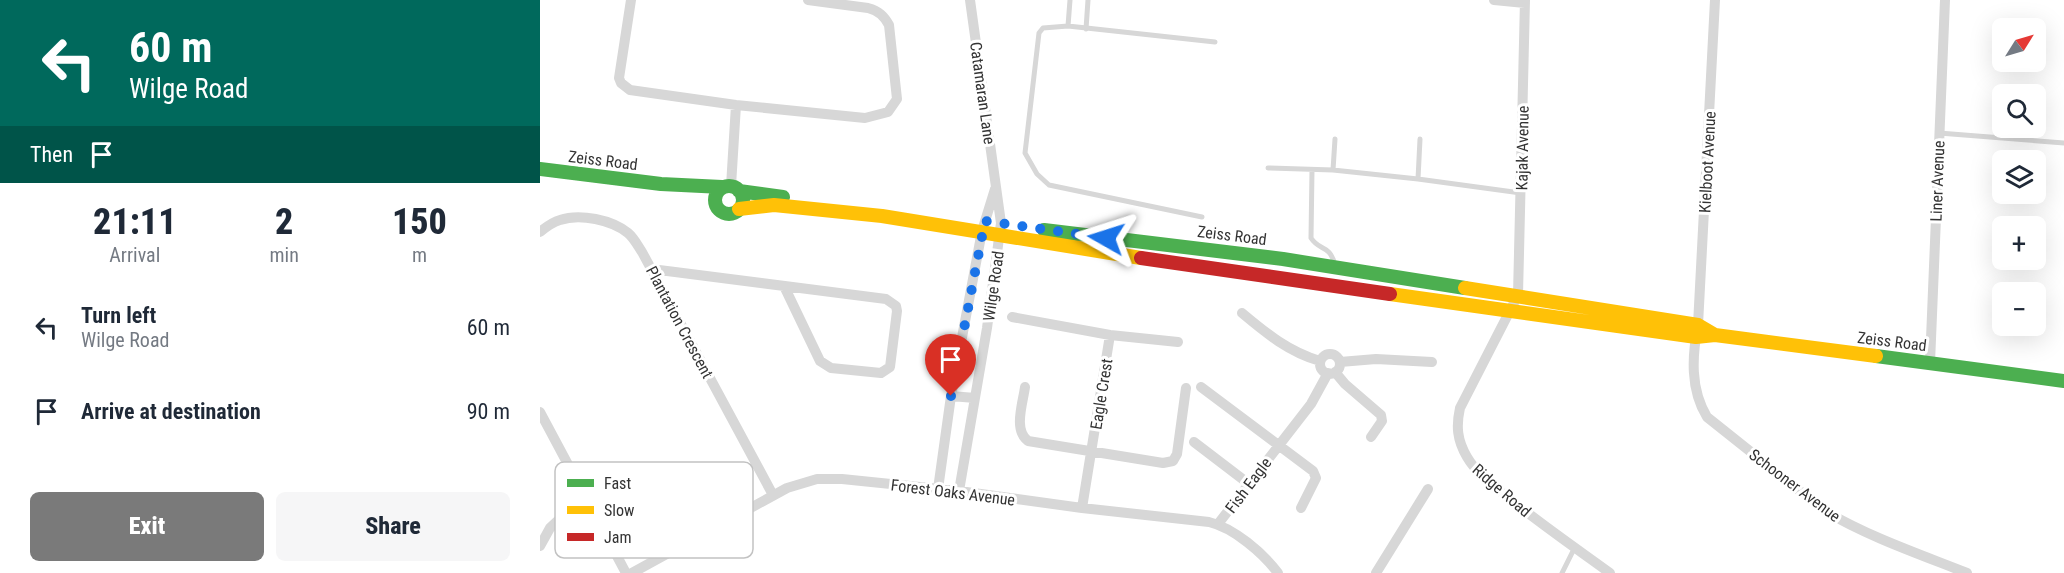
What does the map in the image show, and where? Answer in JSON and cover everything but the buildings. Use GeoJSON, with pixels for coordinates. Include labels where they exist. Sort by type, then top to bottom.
{"type":"FeatureCollection","features":[{"type":"Feature","properties":{"kind":"street"},"geometry":{"type":"LineString","coordinates":[[631,0],[619,72],[621,83],[637,92],[865,118],[878,116],[893,108],[897,99],[889,25],[886,19],[876,10],[868,8],[808,0]]}},
{"type":"Feature","properties":{"kind":"street","name":"Catamaran Lane"},"geometry":{"type":"LineString","coordinates":[[970,0],[1001,229]]}},
{"type":"Feature","properties":{"kind":"street"},"geometry":{"type":"LineString","coordinates":[[1494,0],[1525,2]]}},
{"type":"Feature","properties":{"kind":"street","name":"Kielboot Avenue"},"geometry":{"type":"LineString","coordinates":[[1697,331],[1715,0]]}},
{"type":"Feature","properties":{"kind":"street","name":"Liner Avenue"},"geometry":{"type":"LineString","coordinates":[[1930,363],[1945,0]]}},
{"type":"Feature","properties":{"kind":"street","name":"Kajak Avenue"},"geometry":{"type":"LineString","coordinates":[[1518,295],[1525,2]]}},
{"type":"Feature","properties":{"kind":"street"},"geometry":{"type":"LineString","coordinates":[[731,188],[716,194],[716,204],[721,211],[726,213],[739,209],[742,200],[731,188],[736,105]]}},
{"type":"Feature","properties":{"kind":"street","name":"Zeiss Road"},"geometry":{"type":"LineString","coordinates":[[540,169],[661,184],[731,188],[1001,229],[1129,256],[1510,312],[1697,331]]}},
{"type":"Feature","properties":{"kind":"street","name":"Zeiss Road"},"geometry":{"type":"LineString","coordinates":[[661,184],[716,204]]}},
{"type":"Feature","properties":{"kind":"street","name":"Catamaran Lane"},"geometry":{"type":"LineString","coordinates":[[983,226],[996,186]]}},
{"type":"Feature","properties":{"kind":"street","name":"Zeiss Road"},"geometry":{"type":"LineString","coordinates":[[739,209],[774,205],[813,207],[983,226]]}},
{"type":"Feature","properties":{"kind":"street","name":"Plantation Crescent"},"geometry":{"type":"LineString","coordinates":[[540,232],[562,219],[578,217],[597,220],[628,233],[642,252],[773,495]]}},
{"type":"Feature","properties":{"kind":"street","name":"Wilge Road"},"geometry":{"type":"LineString","coordinates":[[938,489],[951,396],[983,226]]}},
{"type":"Feature","properties":{"kind":"street","name":"Zeiss Road"},"geometry":{"type":"LineString","coordinates":[[1001,229],[1065,233],[1186,246],[1336,267],[1518,295],[1715,335],[2064,381]]}},
{"type":"Feature","properties":{"kind":"street","name":"Wilge Road"},"geometry":{"type":"LineString","coordinates":[[959,491],[1001,229]]}},
{"type":"Feature","properties":{"kind":"street"},"geometry":{"type":"LineString","coordinates":[[651,269],[886,299],[896,306],[897,311],[890,367],[881,373],[831,368],[820,361],[784,286]]}},
{"type":"Feature","properties":{"kind":"street","name":"Ridge Road"},"geometry":{"type":"LineString","coordinates":[[1518,295],[1460,408],[1457,434],[1468,459],[1478,471],[1526,512],[1611,573]]}},
{"type":"Feature","properties":{"kind":"street"},"geometry":{"type":"LineString","coordinates":[[1242,313],[1284,346],[1320,361]]}},
{"type":"Feature","properties":{"kind":"street","name":"Eagle Crest"},"geometry":{"type":"LineString","coordinates":[[1012,317],[1110,336],[1178,342]]}},
{"type":"Feature","properties":{"kind":"street","name":"Schooner Avenue"},"geometry":{"type":"LineString","coordinates":[[1697,331],[1695,392],[1707,417],[1824,511],[1843,522],[1967,573]]}},
{"type":"Feature","properties":{"kind":"street","name":"Eagle Crest"},"geometry":{"type":"LineString","coordinates":[[1082,508],[1110,336]]}},
{"type":"Feature","properties":{"kind":"street"},"geometry":{"type":"LineString","coordinates":[[1320,361],[1325,355],[1333,354],[1339,359],[1334,369]]}},
{"type":"Feature","properties":{"kind":"street"},"geometry":{"type":"LineString","coordinates":[[1320,361],[1322,369],[1334,369],[1376,359],[1432,362]]}},
{"type":"Feature","properties":{"kind":"street"},"geometry":{"type":"LineString","coordinates":[[1334,369],[1345,384],[1381,415],[1382,421],[1371,437]]}},
{"type":"Feature","properties":{"kind":"street","name":"Fish Eagle"},"geometry":{"type":"LineString","coordinates":[[1218,524],[1311,404],[1334,369]]}},
{"type":"Feature","properties":{"kind":"street","name":"Eagle Crest"},"geometry":{"type":"LineString","coordinates":[[1025,387],[1019,428],[1022,437],[1028,441],[1163,463],[1173,460],[1177,454],[1186,388]]}},
{"type":"Feature","properties":{"kind":"street","name":"Fish Eagle"},"geometry":{"type":"LineString","coordinates":[[1201,387],[1313,471],[1316,478],[1301,508]]}},
{"type":"Feature","properties":{"kind":"street"},"geometry":{"type":"LineString","coordinates":[[951,396],[975,398]]}},
{"type":"Feature","properties":{"kind":"street"},"geometry":{"type":"LineString","coordinates":[[540,412],[566,462]]}},
{"type":"Feature","properties":{"kind":"street"},"geometry":{"type":"LineString","coordinates":[[1194,442],[1250,483]]}},
{"type":"Feature","properties":{"kind":"street","name":"Forest Oaks Avenue"},"geometry":{"type":"LineString","coordinates":[[753,506],[803,482],[828,479],[959,491],[1218,524],[1234,532],[1278,573]]}},
{"type":"Feature","properties":{"kind":"street"},"geometry":{"type":"LineString","coordinates":[[1376,573],[1428,489]]}},
{"type":"Feature","properties":{"kind":"street"},"geometry":{"type":"LineString","coordinates":[[540,546],[555,523]]}},
{"type":"Feature","properties":{"kind":"street"},"geometry":{"type":"LineString","coordinates":[[618,558],[626,573]]}},
{"type":"Feature","properties":{"kind":"street","name":"Forest Oaks Avenue"},"geometry":{"type":"LineString","coordinates":[[632,573],[659,558]]}},
{"type":"Feature","properties":{"kind":"lane"},"geometry":{"type":"LineString","coordinates":[[1068,26],[1070,0]]}},
{"type":"Feature","properties":{"kind":"lane"},"geometry":{"type":"LineString","coordinates":[[1086,29],[1088,0]]}},
{"type":"Feature","properties":{"kind":"lane"},"geometry":{"type":"LineString","coordinates":[[1202,217],[1049,185],[1037,174],[1025,153],[1039,33],[1042,28],[1068,26],[1215,42]]}},
{"type":"Feature","properties":{"kind":"lane"},"geometry":{"type":"LineString","coordinates":[[1939,133],[2064,143]]}},
{"type":"Feature","properties":{"kind":"lane"},"geometry":{"type":"LineString","coordinates":[[1333,170],[1335,139]]}},
{"type":"Feature","properties":{"kind":"lane"},"geometry":{"type":"LineString","coordinates":[[1419,179],[1420,139]]}},
{"type":"Feature","properties":{"kind":"lane"},"geometry":{"type":"LineString","coordinates":[[1268,168],[1333,170],[1521,193]]}},
{"type":"Feature","properties":{"kind":"lane"},"geometry":{"type":"LineString","coordinates":[[1312,170],[1311,238],[1312,242],[1329,250],[1336,267]]}},
{"type":"Feature","properties":{"kind":"lane"},"geometry":{"type":"LineString","coordinates":[[1562,573],[1575,547]]}},
{"type":"Feature","properties":{"kind":"traffic: fast"},"geometry":{"type":"LineString","coordinates":[[540,169],[661,184],[722,187]]}},
{"type":"Feature","properties":{"kind":"traffic: fast"},"geometry":{"type":"LineString","coordinates":[[729,186],[739,190],[743,200],[739,210],[729,214],[719,210],[715,200],[719,190],[729,186]]}},
{"type":"Feature","properties":{"kind":"traffic: fast"},"geometry":{"type":"LineString","coordinates":[[739,191],[783,197]]}},
{"type":"Feature","properties":{"kind":"traffic: fast"},"geometry":{"type":"LineString","coordinates":[[1044,230],[1283,259],[1465,288]]}},
{"type":"Feature","properties":{"kind":"traffic: fast"},"geometry":{"type":"LineString","coordinates":[[1876,356],[2064,381]]}},
{"type":"Feature","properties":{"kind":"traffic: slow"},"geometry":{"type":"LineString","coordinates":[[739,209],[774,205],[882,216],[1141,258]]}},
{"type":"Feature","properties":{"kind":"traffic: slow"},"geometry":{"type":"LineString","coordinates":[[1465,288],[1698,325],[1715,335]]}},
{"type":"Feature","properties":{"kind":"traffic: slow"},"geometry":{"type":"LineString","coordinates":[[1390,294],[1696,337],[1715,335],[1876,356]]}},
{"type":"Feature","properties":{"kind":"traffic: jam"},"geometry":{"type":"LineString","coordinates":[[1141,258],[1390,294]]}},
{"type":"Feature","properties":{"kind":"route"},"geometry":{"type":"LineString","coordinates":[[951,396],[985,221],[1106,238]]}}]}
